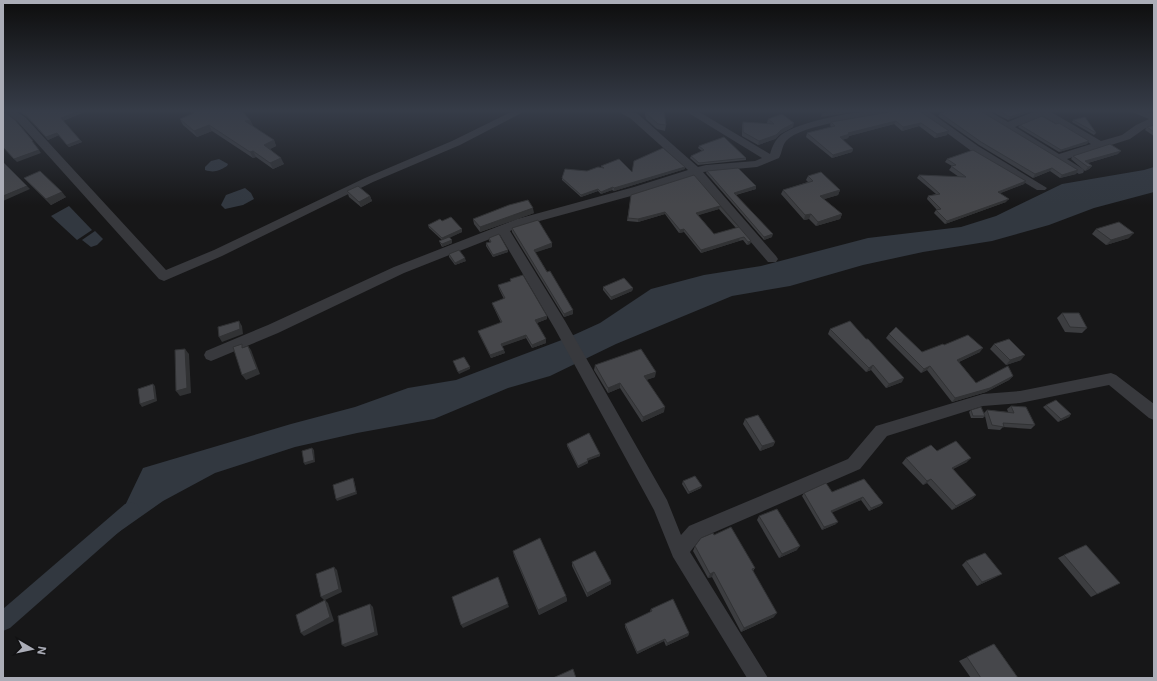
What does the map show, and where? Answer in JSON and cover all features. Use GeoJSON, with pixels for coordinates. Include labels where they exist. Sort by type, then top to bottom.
{"type":"FeatureCollection","features":[{"type":"Feature","properties":{"kind":"street"},"geometry":{"type":"LineString","coordinates":[[43,142],[164,276],[218,253],[369,180],[458,142]]}},
{"type":"Feature","properties":{"kind":"street"},"geometry":{"type":"LineString","coordinates":[[663,142],[696,171],[772,260]]}},
{"type":"Feature","properties":{"kind":"street"},"geometry":{"type":"LineString","coordinates":[[743,142],[770,158]]}},
{"type":"Feature","properties":{"kind":"street"},"geometry":{"type":"LineString","coordinates":[[210,355],[273,329],[399,270],[502,230],[561,210],[638,190],[706,168],[756,164],[775,156],[777,146],[780,142]]}},
{"type":"Feature","properties":{"kind":"street"},"geometry":{"type":"LineString","coordinates":[[965,142],[1041,188]]}},
{"type":"Feature","properties":{"kind":"street"},"geometry":{"type":"LineString","coordinates":[[1032,142],[1079,172]]}},
{"type":"Feature","properties":{"kind":"street"},"geometry":{"type":"LineString","coordinates":[[1095,142],[1100,145]]}},
{"type":"Feature","properties":{"kind":"street"},"geometry":{"type":"LineString","coordinates":[[1058,158],[1110,142]]}},
{"type":"Feature","properties":{"kind":"street"},"geometry":{"type":"LineString","coordinates":[[502,230],[560,325],[661,506],[679,551],[758,678]]}},
{"type":"Feature","properties":{"kind":"street"},"geometry":{"type":"LineString","coordinates":[[679,551],[695,532],[854,464],[882,431],[983,400],[1020,397],[1111,379],[1154,413]]}},
{"type":"Feature","properties":{"kind":"shaded area"},"geometry":{"type":"Polygon","coordinates":[[[219,159],[228,164],[227,166],[216,171],[205,170],[205,167],[211,161],[219,159]]]}},
{"type":"Feature","properties":{"kind":"shaded area"},"geometry":{"type":"Polygon","coordinates":[[[1154,167],[1154,192],[1094,208],[1049,225],[992,241],[923,252],[863,265],[790,286],[732,296],[616,344],[550,376],[508,388],[434,419],[357,433],[295,447],[215,473],[163,501],[109,539],[143,468],[291,424],[355,407],[408,388],[456,380],[567,338],[600,323],[651,289],[704,275],[761,266],[868,238],[961,227],[996,216],[1062,184],[1154,167]]]}},
{"type":"Feature","properties":{"kind":"shaded area"},"geometry":{"type":"Polygon","coordinates":[[[245,188],[251,193],[254,199],[243,205],[225,209],[221,205],[226,195],[245,188]]]}},
{"type":"Feature","properties":{"kind":"shaded area"},"geometry":{"type":"Polygon","coordinates":[[[69,206],[92,230],[77,240],[51,216],[69,206]]]}},
{"type":"Feature","properties":{"kind":"shaded area"},"geometry":{"type":"Polygon","coordinates":[[[95,231],[103,239],[97,245],[91,247],[82,240],[95,231]]]}},
{"type":"Feature","properties":{"kind":"building"},"geometry":{"type":"Polygon","coordinates":[[[3,142],[33,142],[39,150],[14,159],[3,147],[3,142]]]}},
{"type":"Feature","properties":{"kind":"building"},"geometry":{"type":"Polygon","coordinates":[[[64,142],[75,142],[67,145],[64,142]]]}},
{"type":"Feature","properties":{"kind":"building"},"geometry":{"type":"Polygon","coordinates":[[[234,142],[270,142],[264,145],[281,158],[270,163],[253,151],[250,152],[234,142]]]}},
{"type":"Feature","properties":{"kind":"building"},"geometry":{"type":"Polygon","coordinates":[[[711,142],[729,142],[746,158],[699,163],[691,156],[704,150],[699,146],[711,142]]]}},
{"type":"Feature","properties":{"kind":"building"},"geometry":{"type":"Polygon","coordinates":[[[817,142],[845,142],[853,149],[833,155],[817,142]]]}},
{"type":"Feature","properties":{"kind":"building"},"geometry":{"type":"Polygon","coordinates":[[[981,142],[1031,142],[1078,170],[1062,175],[1052,168],[1035,174],[981,142]]]}},
{"type":"Feature","properties":{"kind":"building"},"geometry":{"type":"Polygon","coordinates":[[[1048,142],[1087,142],[1061,150],[1048,142]]]}},
{"type":"Feature","properties":{"kind":"building"},"geometry":{"type":"Polygon","coordinates":[[[1110,144],[1121,151],[1085,161],[1092,166],[1088,167],[1073,156],[1110,144]]]}},
{"type":"Feature","properties":{"kind":"building"},"geometry":{"type":"Polygon","coordinates":[[[663,148],[685,167],[614,188],[613,187],[601,192],[598,189],[581,195],[562,178],[565,169],[587,171],[598,167],[604,168],[601,166],[619,159],[632,172],[634,161],[663,148]]]}},
{"type":"Feature","properties":{"kind":"building"},"geometry":{"type":"Polygon","coordinates":[[[973,150],[1026,181],[998,192],[1009,199],[947,221],[936,210],[941,209],[928,196],[940,194],[919,175],[966,177],[951,166],[956,165],[947,159],[973,150]]]}},
{"type":"Feature","properties":{"kind":"building"},"geometry":{"type":"Polygon","coordinates":[[[3,162],[27,186],[3,196],[3,162]]]}},
{"type":"Feature","properties":{"kind":"building"},"geometry":{"type":"Polygon","coordinates":[[[738,168],[756,186],[734,193],[773,234],[764,237],[707,171],[738,168]]]}},
{"type":"Feature","properties":{"kind":"building"},"geometry":{"type":"Polygon","coordinates":[[[40,171],[62,192],[46,199],[24,178],[40,171]]]}},
{"type":"Feature","properties":{"kind":"building"},"geometry":{"type":"Polygon","coordinates":[[[821,172],[840,190],[820,196],[842,214],[818,222],[811,214],[805,215],[783,190],[813,181],[808,176],[821,172]]]}},
{"type":"Feature","properties":{"kind":"building"},"geometry":{"type":"Polygon","coordinates":[[[694,175],[737,225],[720,206],[696,213],[714,234],[739,227],[751,241],[748,242],[744,237],[701,250],[684,229],[680,230],[665,212],[638,219],[628,218],[631,195],[694,175]]]}},
{"type":"Feature","properties":{"kind":"building"},"geometry":{"type":"Polygon","coordinates":[[[358,186],[370,196],[359,202],[347,191],[358,186]]]}},
{"type":"Feature","properties":{"kind":"building"},"geometry":{"type":"Polygon","coordinates":[[[528,200],[533,208],[480,227],[473,219],[509,205],[528,200]]]}},
{"type":"Feature","properties":{"kind":"building"},"geometry":{"type":"Polygon","coordinates":[[[451,217],[462,229],[442,238],[428,225],[440,219],[442,221],[451,217]]]}},
{"type":"Feature","properties":{"kind":"building"},"geometry":{"type":"Polygon","coordinates":[[[538,220],[552,243],[534,250],[547,272],[550,271],[573,310],[564,314],[512,228],[538,220]]]}},
{"type":"Feature","properties":{"kind":"building"},"geometry":{"type":"Polygon","coordinates":[[[1119,222],[1134,233],[1111,240],[1096,229],[1119,222]]]}},
{"type":"Feature","properties":{"kind":"building"},"geometry":{"type":"Polygon","coordinates":[[[499,234],[508,250],[493,255],[486,243],[491,242],[489,238],[499,234]]]}},
{"type":"Feature","properties":{"kind":"building"},"geometry":{"type":"Polygon","coordinates":[[[449,237],[452,240],[442,244],[439,241],[449,237]]]}},
{"type":"Feature","properties":{"kind":"building"},"geometry":{"type":"Polygon","coordinates":[[[459,250],[465,258],[455,263],[449,254],[459,250]]]}},
{"type":"Feature","properties":{"kind":"building"},"geometry":{"type":"Polygon","coordinates":[[[523,275],[547,316],[535,320],[546,339],[532,345],[526,335],[501,344],[504,350],[490,355],[478,331],[502,322],[492,303],[505,298],[498,285],[523,275]]]}},
{"type":"Feature","properties":{"kind":"building"},"geometry":{"type":"Polygon","coordinates":[[[624,278],[633,288],[611,297],[603,287],[624,278]]]}},
{"type":"Feature","properties":{"kind":"building"},"geometry":{"type":"Polygon","coordinates":[[[1062,313],[1079,313],[1087,328],[1070,327],[1062,313]]]}},
{"type":"Feature","properties":{"kind":"building"},"geometry":{"type":"Polygon","coordinates":[[[239,321],[240,329],[219,337],[218,327],[239,321]]]}},
{"type":"Feature","properties":{"kind":"building"},"geometry":{"type":"Polygon","coordinates":[[[850,321],[904,378],[889,384],[873,365],[869,368],[830,329],[850,321]]]}},
{"type":"Feature","properties":{"kind":"building"},"geometry":{"type":"Polygon","coordinates":[[[896,327],[922,352],[968,335],[983,348],[957,360],[976,383],[1008,366],[1013,376],[990,388],[955,398],[930,366],[924,369],[889,334],[896,327]]]}},
{"type":"Feature","properties":{"kind":"building"},"geometry":{"type":"Polygon","coordinates":[[[1009,339],[1025,355],[1010,360],[994,344],[1009,339]]]}},
{"type":"Feature","properties":{"kind":"building"},"geometry":{"type":"Polygon","coordinates":[[[242,344],[242,348],[248,346],[257,369],[242,375],[233,347],[242,344]]]}},
{"type":"Feature","properties":{"kind":"building"},"geometry":{"type":"Polygon","coordinates":[[[185,349],[187,388],[176,391],[175,350],[185,349]]]}},
{"type":"Feature","properties":{"kind":"building"},"geometry":{"type":"Polygon","coordinates":[[[641,349],[656,372],[644,376],[665,407],[643,417],[620,383],[608,388],[595,365],[641,349]]]}},
{"type":"Feature","properties":{"kind":"building"},"geometry":{"type":"Polygon","coordinates":[[[464,357],[470,367],[458,372],[453,361],[464,357]]]}},
{"type":"Feature","properties":{"kind":"building"},"geometry":{"type":"Polygon","coordinates":[[[153,384],[155,399],[140,404],[138,389],[153,384]]]}},
{"type":"Feature","properties":{"kind":"building"},"geometry":{"type":"Polygon","coordinates":[[[1056,400],[1071,414],[1061,419],[1046,405],[1056,400]]]}},
{"type":"Feature","properties":{"kind":"building"},"geometry":{"type":"Polygon","coordinates":[[[1011,406],[1026,407],[1035,425],[1003,423],[1004,427],[992,425],[987,410],[1014,413],[1011,406]]]}},
{"type":"Feature","properties":{"kind":"building"},"geometry":{"type":"Polygon","coordinates":[[[981,407],[985,416],[973,416],[971,410],[981,407]]]}},
{"type":"Feature","properties":{"kind":"building"},"geometry":{"type":"Polygon","coordinates":[[[758,415],[775,442],[762,446],[745,419],[758,415]]]}},
{"type":"Feature","properties":{"kind":"building"},"geometry":{"type":"Polygon","coordinates":[[[589,433],[600,454],[587,459],[588,461],[578,466],[567,444],[589,433]]]}},
{"type":"Feature","properties":{"kind":"building"},"geometry":{"type":"Polygon","coordinates":[[[956,441],[971,458],[952,468],[976,495],[956,506],[931,479],[927,481],[906,458],[931,445],[937,451],[956,441]]]}},
{"type":"Feature","properties":{"kind":"building"},"geometry":{"type":"Polygon","coordinates":[[[312,448],[314,460],[304,463],[302,451],[312,448]]]}},
{"type":"Feature","properties":{"kind":"building"},"geometry":{"type":"Polygon","coordinates":[[[695,476],[702,486],[689,492],[683,481],[695,476]]]}},
{"type":"Feature","properties":{"kind":"building"},"geometry":{"type":"Polygon","coordinates":[[[353,478],[356,492],[336,499],[333,485],[353,478]]]}},
{"type":"Feature","properties":{"kind":"building"},"geometry":{"type":"Polygon","coordinates":[[[864,479],[883,503],[871,508],[863,497],[831,511],[838,522],[824,527],[804,493],[826,483],[832,492],[864,479]]]}},
{"type":"Feature","properties":{"kind":"building"},"geometry":{"type":"Polygon","coordinates":[[[777,509],[800,546],[782,554],[759,516],[777,509]]]}},
{"type":"Feature","properties":{"kind":"building"},"geometry":{"type":"Polygon","coordinates":[[[731,527],[755,568],[752,569],[777,613],[744,628],[714,572],[710,574],[695,546],[701,538],[713,533],[714,535],[731,527]]]}},
{"type":"Feature","properties":{"kind":"building"},"geometry":{"type":"Polygon","coordinates":[[[540,538],[566,596],[538,610],[513,551],[540,538]]]}},
{"type":"Feature","properties":{"kind":"building"},"geometry":{"type":"Polygon","coordinates":[[[1086,545],[1120,583],[1097,594],[1064,555],[1086,545]]]}},
{"type":"Feature","properties":{"kind":"building"},"geometry":{"type":"Polygon","coordinates":[[[595,551],[611,581],[587,593],[572,562],[595,551]]]}},
{"type":"Feature","properties":{"kind":"building"},"geometry":{"type":"Polygon","coordinates":[[[985,553],[1002,574],[982,582],[966,561],[985,553]]]}},
{"type":"Feature","properties":{"kind":"building"},"geometry":{"type":"Polygon","coordinates":[[[334,567],[339,589],[321,597],[316,574],[334,567]]]}},
{"type":"Feature","properties":{"kind":"building"},"geometry":{"type":"Polygon","coordinates":[[[498,577],[508,604],[461,625],[452,597],[498,577]]]}},
{"type":"Feature","properties":{"kind":"building"},"geometry":{"type":"Polygon","coordinates":[[[673,599],[689,633],[667,643],[665,639],[637,652],[625,624],[652,611],[651,609],[673,599]]]}},
{"type":"Feature","properties":{"kind":"building"},"geometry":{"type":"Polygon","coordinates":[[[325,600],[330,617],[301,633],[296,615],[325,600]]]}},
{"type":"Feature","properties":{"kind":"building"},"geometry":{"type":"Polygon","coordinates":[[[370,604],[375,632],[342,645],[338,616],[370,604]]]}},
{"type":"Feature","properties":{"kind":"building"},"geometry":{"type":"Polygon","coordinates":[[[994,644],[1018,678],[981,678],[967,657],[994,644]]]}},
{"type":"Feature","properties":{"kind":"building"},"geometry":{"type":"Polygon","coordinates":[[[573,669],[576,678],[553,678],[573,669]]]}},
{"type":"Feature","properties":{"kind":"waterway"},"geometry":{"type":"LineString","coordinates":[[3,621],[131,510]]}}]}
